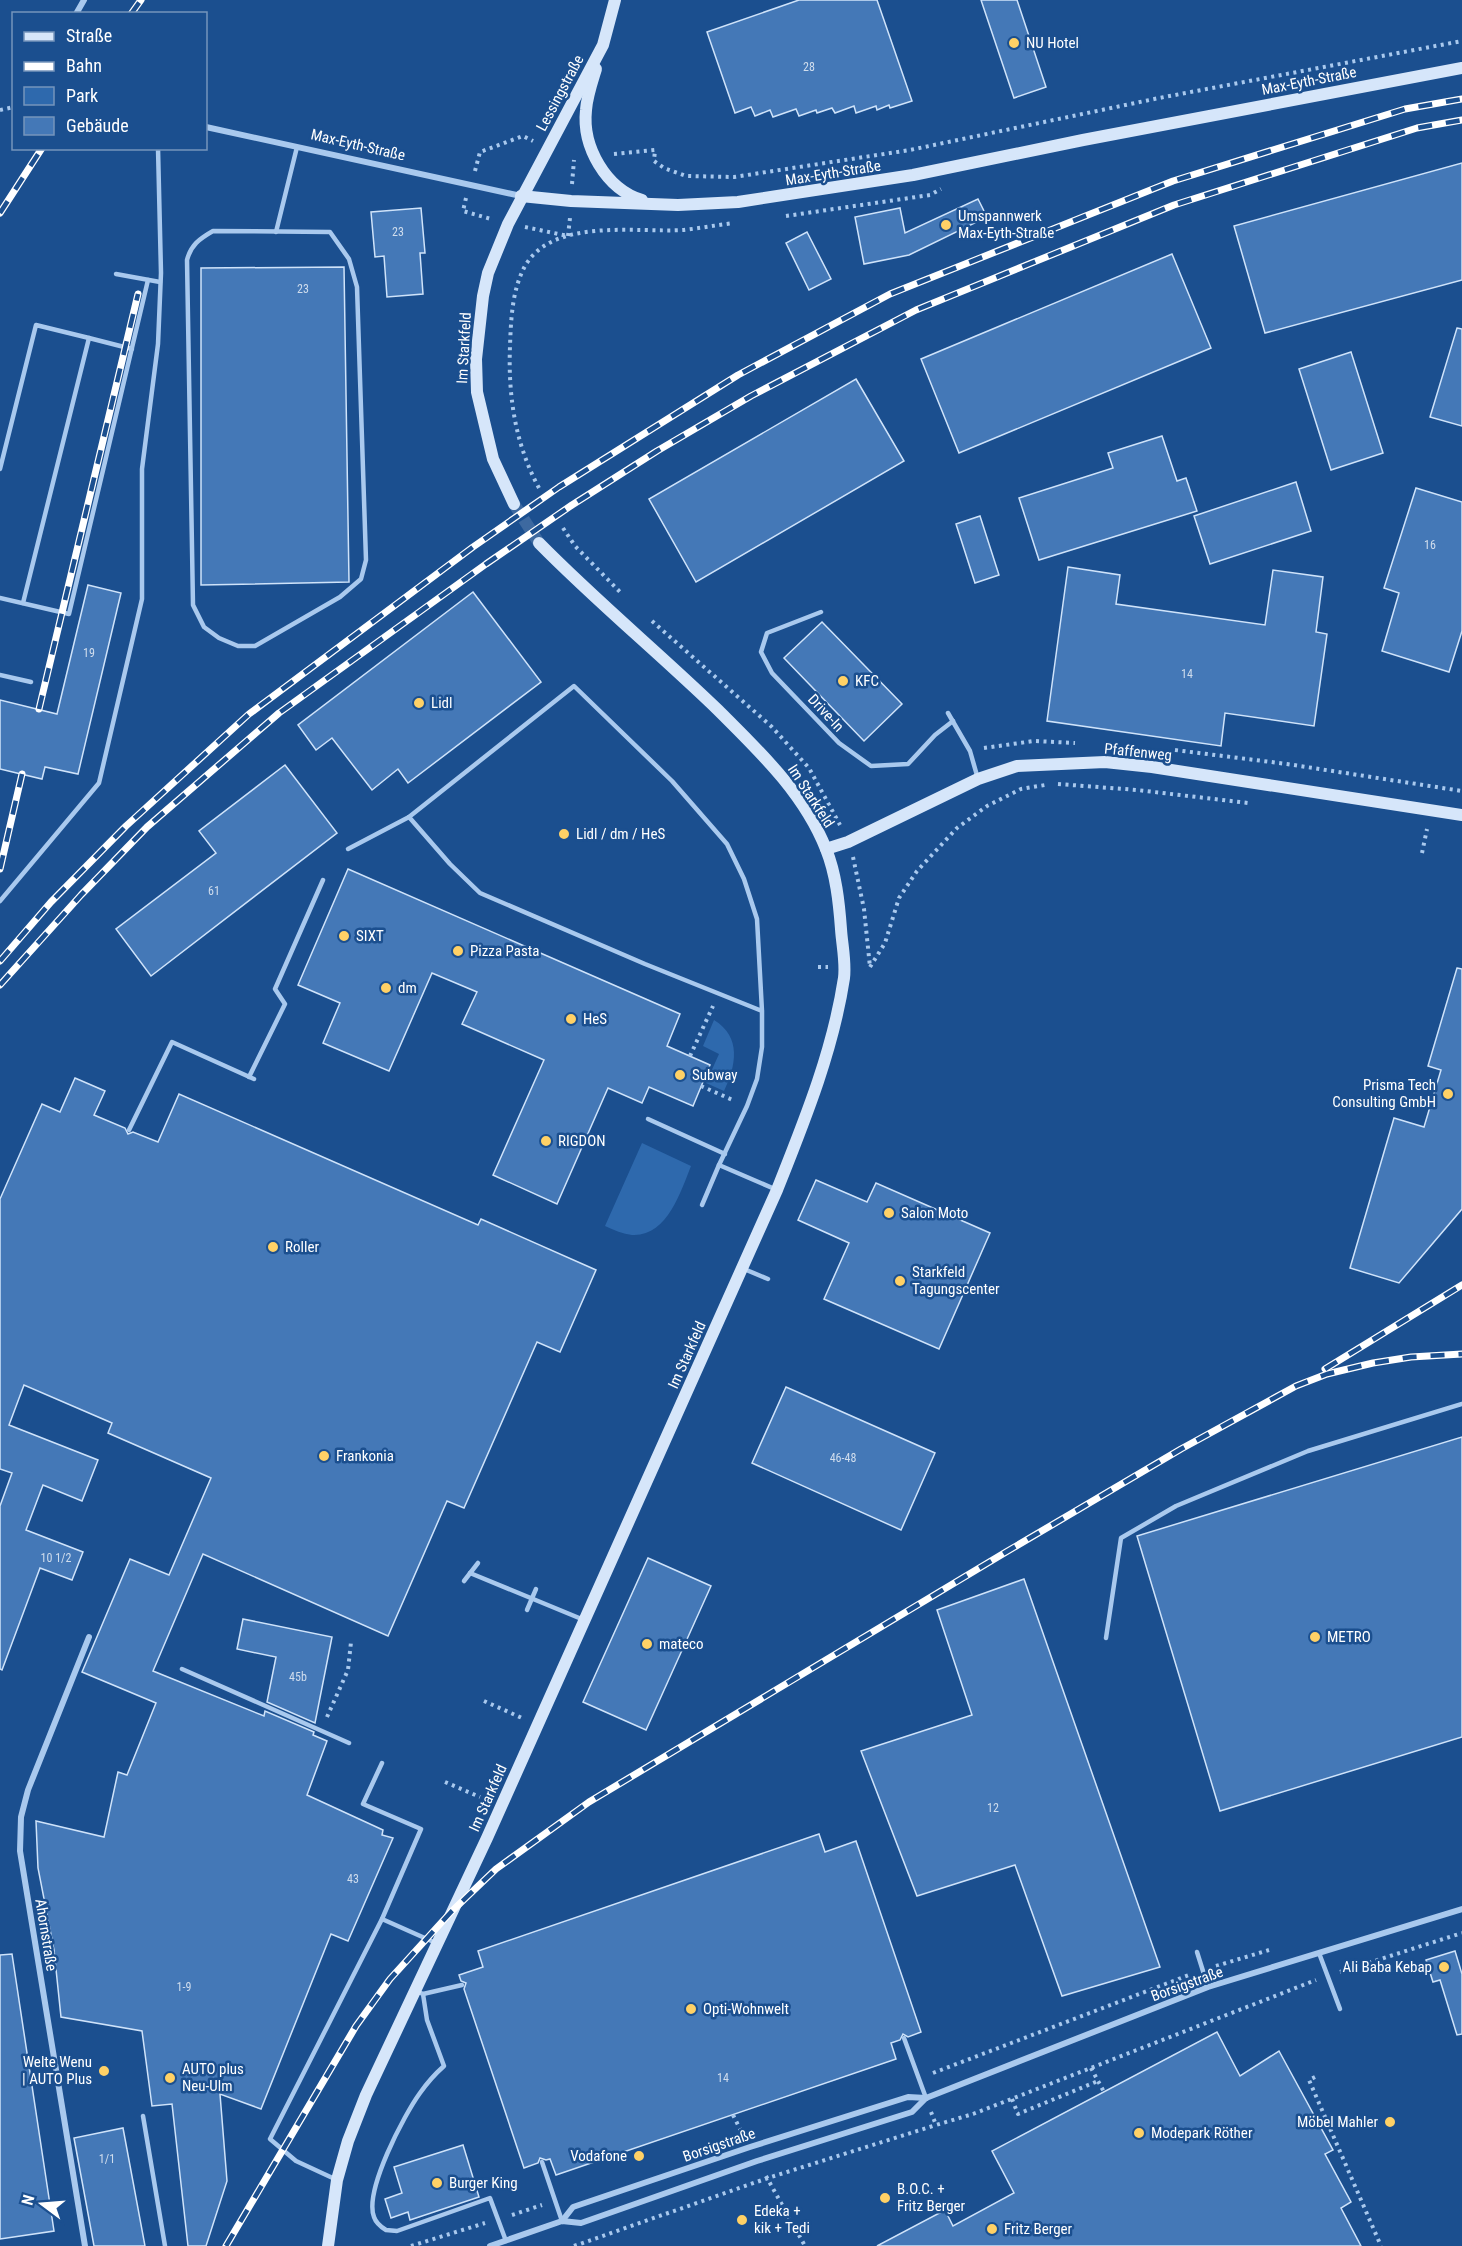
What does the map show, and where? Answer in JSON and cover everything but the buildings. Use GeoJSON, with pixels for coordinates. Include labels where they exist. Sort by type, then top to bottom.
{"type":"FeatureCollection","features":[{"type":"Feature","properties":{"kind":"main road","name":"Lessingstraße"},"geometry":{"type":"LineString","coordinates":[[521,196],[603,45],[615,0]]}},
{"type":"Feature","properties":{"kind":"main road"},"geometry":{"type":"LineString","coordinates":[[603,45],[586,112],[588,135],[601,168],[608,178],[630,196],[645,201],[678,205]]}},
{"type":"Feature","properties":{"kind":"main road","name":"Max-Eyth-Straße"},"geometry":{"type":"LineString","coordinates":[[521,196],[571,201],[678,205],[738,202],[872,183],[1462,68]]}},
{"type":"Feature","properties":{"kind":"main road","name":"Im Starkfeld"},"geometry":{"type":"LineString","coordinates":[[514,504],[493,459],[483,424],[477,392],[476,359],[478,327],[488,273],[521,196]]}},
{"type":"Feature","properties":{"kind":"main road","name":"Im Starkfeld"},"geometry":{"type":"LineString","coordinates":[[328,2246],[337,2180],[348,2141],[366,2095],[418,1992],[436,1943],[487,1839],[777,1190],[824,1060],[844,977],[839,902],[826,849],[809,815],[777,770],[674,667],[538,543]]}},
{"type":"Feature","properties":{"kind":"main road","name":"Pfaffenweg"},"geometry":{"type":"LineString","coordinates":[[826,849],[848,842],[978,779],[1017,766],[1105,762],[1245,780],[1462,815]]}},
{"type":"Feature","properties":{"kind":"street","name":"Max-Eyth-Straße"},"geometry":{"type":"LineString","coordinates":[[207,127],[521,196]]}},
{"type":"Feature","properties":{"kind":"street","name":"Ahornstraße"},"geometry":{"type":"LineString","coordinates":[[85,2246],[53,2030],[20,1851],[21,1817],[41,1755],[89,1637]]}},
{"type":"Feature","properties":{"kind":"street","name":"Borsigstraße"},"geometry":{"type":"LineString","coordinates":[[490,2246],[562,2221],[581,2223],[758,2161],[912,2112],[926,2098],[1208,1987],[1462,1909]]}},
{"type":"Feature","properties":{"kind":"street","name":"Borsigstraße"},"geometry":{"type":"LineString","coordinates":[[562,2221],[573,2207],[750,2146],[908,2097],[926,2098]]}},
{"type":"Feature","properties":{"kind":"lane"},"geometry":{"type":"LineString","coordinates":[[276,232],[297,147]]}},
{"type":"Feature","properties":{"kind":"lane"},"geometry":{"type":"LineString","coordinates":[[0,901],[99,783],[142,599],[142,469],[158,344],[160,282],[158,150]]}},
{"type":"Feature","properties":{"kind":"lane"},"geometry":{"type":"LineString","coordinates":[[213,231],[276,232],[330,232],[349,259],[357,287],[366,560],[361,579],[340,597],[255,646],[238,646],[219,638],[204,627],[193,605],[187,260],[190,248],[213,231]]}},
{"type":"Feature","properties":{"kind":"lane"},"geometry":{"type":"LineString","coordinates":[[116,274],[160,282]]}},
{"type":"Feature","properties":{"kind":"lane"},"geometry":{"type":"LineString","coordinates":[[0,598],[69,614],[148,280]]}},
{"type":"Feature","properties":{"kind":"lane"},"geometry":{"type":"LineString","coordinates":[[0,469],[36,325],[132,349]]}},
{"type":"Feature","properties":{"kind":"lane"},"geometry":{"type":"LineString","coordinates":[[23,603],[88,338]]}},
{"type":"Feature","properties":{"kind":"lane","name":"Drive-In"},"geometry":{"type":"LineString","coordinates":[[821,612],[766,633],[761,652],[772,673],[838,743],[871,766],[908,764],[935,735],[953,721]]}},
{"type":"Feature","properties":{"kind":"lane"},"geometry":{"type":"LineString","coordinates":[[0,675],[31,682]]}},
{"type":"Feature","properties":{"kind":"lane"},"geometry":{"type":"LineString","coordinates":[[348,849],[409,817],[574,686],[672,781],[727,844],[744,879],[757,919],[762,1011],[762,1047],[757,1078],[747,1106],[702,1205]]}},
{"type":"Feature","properties":{"kind":"lane"},"geometry":{"type":"LineString","coordinates":[[948,713],[970,751],[978,779]]}},
{"type":"Feature","properties":{"kind":"lane"},"geometry":{"type":"LineString","coordinates":[[409,817],[450,864],[480,893],[762,1011]]}},
{"type":"Feature","properties":{"kind":"lane"},"geometry":{"type":"LineString","coordinates":[[129,1130],[172,1042],[252,1078],[285,1004],[275,989],[323,880]]}},
{"type":"Feature","properties":{"kind":"lane"},"geometry":{"type":"LineString","coordinates":[[648,1119],[725,1154]]}},
{"type":"Feature","properties":{"kind":"lane"},"geometry":{"type":"LineString","coordinates":[[719,1165],[777,1190]]}},
{"type":"Feature","properties":{"kind":"lane"},"geometry":{"type":"LineString","coordinates":[[742,1268],[768,1279]]}},
{"type":"Feature","properties":{"kind":"lane"},"geometry":{"type":"LineString","coordinates":[[1106,1638],[1121,1538],[1176,1506],[1308,1451],[1462,1404]]}},
{"type":"Feature","properties":{"kind":"lane"},"geometry":{"type":"LineString","coordinates":[[464,1581],[478,1563]]}},
{"type":"Feature","properties":{"kind":"lane"},"geometry":{"type":"LineString","coordinates":[[470,1573],[584,1621]]}},
{"type":"Feature","properties":{"kind":"lane"},"geometry":{"type":"LineString","coordinates":[[527,1610],[536,1588]]}},
{"type":"Feature","properties":{"kind":"lane"},"geometry":{"type":"LineString","coordinates":[[182,1669],[349,1743]]}},
{"type":"Feature","properties":{"kind":"lane"},"geometry":{"type":"LineString","coordinates":[[337,2180],[296,2161],[270,2139],[382,1919],[421,1829],[363,1804],[382,1763]]}},
{"type":"Feature","properties":{"kind":"lane"},"geometry":{"type":"LineString","coordinates":[[382,1919],[436,1943]]}},
{"type":"Feature","properties":{"kind":"lane"},"geometry":{"type":"LineString","coordinates":[[1197,1952],[1208,1987]]}},
{"type":"Feature","properties":{"kind":"lane"},"geometry":{"type":"LineString","coordinates":[[1318,1953],[1340,2009]]}},
{"type":"Feature","properties":{"kind":"lane"},"geometry":{"type":"LineString","coordinates":[[462,1985],[418,1992],[444,2066],[419,2094],[384,2161],[372,2209],[374,2218],[386,2230],[397,2231],[490,2199],[506,2241]]}},
{"type":"Feature","properties":{"kind":"lane"},"geometry":{"type":"LineString","coordinates":[[904,2038],[926,2098]]}},
{"type":"Feature","properties":{"kind":"lane"},"geometry":{"type":"LineString","coordinates":[[143,2116],[165,2246]]}},
{"type":"Feature","properties":{"kind":"lane"},"geometry":{"type":"LineString","coordinates":[[542,2162],[562,2221]]}},
{"type":"Feature","properties":{"kind":"path"},"geometry":{"type":"LineString","coordinates":[[656,150],[654,161],[664,168],[686,176],[734,177],[910,150],[1159,98],[1462,41]]}},
{"type":"Feature","properties":{"kind":"path"},"geometry":{"type":"LineString","coordinates":[[539,488],[528,468],[511,401],[509,359],[511,317],[517,283],[526,263],[544,247],[568,236]]}},
{"type":"Feature","properties":{"kind":"path"},"geometry":{"type":"LineString","coordinates":[[562,528],[575,546],[626,598]]}},
{"type":"Feature","properties":{"kind":"path"},"geometry":{"type":"LineString","coordinates":[[652,621],[772,727],[809,768],[820,786]]}},
{"type":"Feature","properties":{"kind":"path"},"geometry":{"type":"LineString","coordinates":[[864,909],[870,967],[885,943],[899,898],[917,872],[957,828],[987,806],[1021,789],[1050,784],[1137,790]]}},
{"type":"Feature","properties":{"kind":"path"},"geometry":{"type":"LineString","coordinates":[[1422,853],[1427,829]]}},
{"type":"Feature","properties":{"kind":"path"},"geometry":{"type":"LineString","coordinates":[[690,1056],[718,994]]}},
{"type":"Feature","properties":{"kind":"path"},"geometry":{"type":"LineString","coordinates":[[701,1086],[747,1106]]}},
{"type":"Feature","properties":{"kind":"path"},"geometry":{"type":"LineString","coordinates":[[321,1730],[348,1670],[351,1642]]}},
{"type":"Feature","properties":{"kind":"path"},"geometry":{"type":"LineString","coordinates":[[445,1782],[480,1797]]}},
{"type":"Feature","properties":{"kind":"path"},"geometry":{"type":"LineString","coordinates":[[574,2246],[768,2178],[936,2125],[1091,2068],[1327,1976],[1462,1933]]}},
{"type":"Feature","properties":{"kind":"path"},"geometry":{"type":"LineString","coordinates":[[1091,2068],[1104,2092]]}},
{"type":"Feature","properties":{"kind":"path"},"geometry":{"type":"LineString","coordinates":[[1315,2077],[1309,2080],[1381,2246]]}},
{"type":"Feature","properties":{"kind":"path"},"geometry":{"type":"LineString","coordinates":[[1012,2098],[1018,2114],[1098,2081]]}},
{"type":"Feature","properties":{"kind":"path"},"geometry":{"type":"LineString","coordinates":[[926,2098],[936,2125]]}},
{"type":"Feature","properties":{"kind":"path"},"geometry":{"type":"LineString","coordinates":[[733,2115],[750,2146]]}},
{"type":"Feature","properties":{"kind":"path"},"geometry":{"type":"LineString","coordinates":[[758,2161],[805,2246]]}},
{"type":"Feature","properties":{"kind":"green space"},"geometry":{"type":"Polygon","coordinates":[[[714,1020],[723,1027],[733,1043],[733,1062],[724,1091],[706,1083],[719,1054],[703,1046],[714,1020]]]}},
{"type":"Feature","properties":{"kind":"green space"},"geometry":{"type":"Polygon","coordinates":[[[642,1143],[691,1166],[671,1211],[663,1221],[655,1229],[644,1234],[632,1235],[605,1226],[642,1143]]]}},
{"type":"Feature","properties":{"kind":"tunnel"},"geometry":{"type":"LineString","coordinates":[[514,504],[539,543]]}},
{"type":"Feature","properties":{"kind":"railway"},"geometry":{"type":"LineString","coordinates":[[132,12],[141,0]]}},
{"type":"Feature","properties":{"kind":"railway"},"geometry":{"type":"LineString","coordinates":[[0,961],[51,902],[126,826],[249,714],[473,547],[559,487],[738,375],[890,294],[1173,181],[1405,109],[1462,99]]}},
{"type":"Feature","properties":{"kind":"railway"},"geometry":{"type":"LineString","coordinates":[[0,985],[81,895],[147,827],[279,713],[486,564],[572,505],[657,451],[751,396],[916,310],[1174,205],[1417,128],[1462,120]]}},
{"type":"Feature","properties":{"kind":"railway"},"geometry":{"type":"LineString","coordinates":[[0,213],[41,150]]}},
{"type":"Feature","properties":{"kind":"railway"},"geometry":{"type":"LineString","coordinates":[[39,709],[138,294]]}},
{"type":"Feature","properties":{"kind":"railway"},"geometry":{"type":"LineString","coordinates":[[0,869],[22,774]]}},
{"type":"Feature","properties":{"kind":"railway"},"geometry":{"type":"LineString","coordinates":[[1325,1369],[1462,1285]]}},
{"type":"Feature","properties":{"kind":"railway"},"geometry":{"type":"LineString","coordinates":[[226,2246],[356,2026],[390,1979],[451,1912],[496,1869],[589,1802],[1181,1449],[1296,1386],[1327,1374],[1373,1363],[1411,1357],[1462,1354]]}},
{"type":"Feature","properties":{"kind":"place","name":"NU Hotel"},"geometry":{"type":"Point","coordinates":[1014,43]}},
{"type":"Feature","properties":{"kind":"place","name":"Umspannwerk Max-Eyth-Straße"},"geometry":{"type":"Point","coordinates":[946,225]}},
{"type":"Feature","properties":{"kind":"place","name":"KFC"},"geometry":{"type":"Point","coordinates":[843,681]}},
{"type":"Feature","properties":{"kind":"place","name":"Lidl"},"geometry":{"type":"Point","coordinates":[419,703]}},
{"type":"Feature","properties":{"kind":"place","name":"Lidl / dm / HeS"},"geometry":{"type":"Point","coordinates":[564,834]}},
{"type":"Feature","properties":{"kind":"place","name":"SIXT"},"geometry":{"type":"Point","coordinates":[344,936]}},
{"type":"Feature","properties":{"kind":"place","name":"Pizza Pasta"},"geometry":{"type":"Point","coordinates":[458,951]}},
{"type":"Feature","properties":{"kind":"place","name":"dm"},"geometry":{"type":"Point","coordinates":[386,988]}},
{"type":"Feature","properties":{"kind":"place","name":"HeS"},"geometry":{"type":"Point","coordinates":[571,1019]}},
{"type":"Feature","properties":{"kind":"place","name":"Subway"},"geometry":{"type":"Point","coordinates":[680,1075]}},
{"type":"Feature","properties":{"kind":"place","name":"Prisma Tech Consulting GmbH"},"geometry":{"type":"Point","coordinates":[1448,1094]}},
{"type":"Feature","properties":{"kind":"place","name":"RIGDON"},"geometry":{"type":"Point","coordinates":[546,1141]}},
{"type":"Feature","properties":{"kind":"place","name":"Salon Moto"},"geometry":{"type":"Point","coordinates":[889,1213]}},
{"type":"Feature","properties":{"kind":"place","name":"Roller"},"geometry":{"type":"Point","coordinates":[273,1247]}},
{"type":"Feature","properties":{"kind":"place","name":"Starkfeld Tagungscenter"},"geometry":{"type":"Point","coordinates":[900,1281]}},
{"type":"Feature","properties":{"kind":"place","name":"Frankonia"},"geometry":{"type":"Point","coordinates":[324,1456]}},
{"type":"Feature","properties":{"kind":"place","name":"METRO"},"geometry":{"type":"Point","coordinates":[1315,1637]}},
{"type":"Feature","properties":{"kind":"place","name":"mateco"},"geometry":{"type":"Point","coordinates":[647,1644]}},
{"type":"Feature","properties":{"kind":"place","name":"Ali Baba Kebap"},"geometry":{"type":"Point","coordinates":[1444,1967]}},
{"type":"Feature","properties":{"kind":"place","name":"Opti-Wohnwelt"},"geometry":{"type":"Point","coordinates":[691,2009]}},
{"type":"Feature","properties":{"kind":"place","name":"Welte Wenu | AUTO Plus"},"geometry":{"type":"Point","coordinates":[104,2071]}},
{"type":"Feature","properties":{"kind":"place","name":"AUTO plus Neu-Ulm"},"geometry":{"type":"Point","coordinates":[170,2078]}},
{"type":"Feature","properties":{"kind":"place","name":"Möbel Mahler"},"geometry":{"type":"Point","coordinates":[1390,2122]}},
{"type":"Feature","properties":{"kind":"place","name":"Modepark Röther"},"geometry":{"type":"Point","coordinates":[1139,2133]}},
{"type":"Feature","properties":{"kind":"place","name":"Vodafone"},"geometry":{"type":"Point","coordinates":[639,2156]}},
{"type":"Feature","properties":{"kind":"place","name":"Burger King"},"geometry":{"type":"Point","coordinates":[437,2183]}},
{"type":"Feature","properties":{"kind":"place","name":"B.O.C. + Fritz Berger"},"geometry":{"type":"Point","coordinates":[885,2198]}},
{"type":"Feature","properties":{"kind":"place","name":"Edeka + kik + Tedi"},"geometry":{"type":"Point","coordinates":[742,2220]}},
{"type":"Feature","properties":{"kind":"place","name":"Fritz Berger"},"geometry":{"type":"Point","coordinates":[992,2229]}}]}
